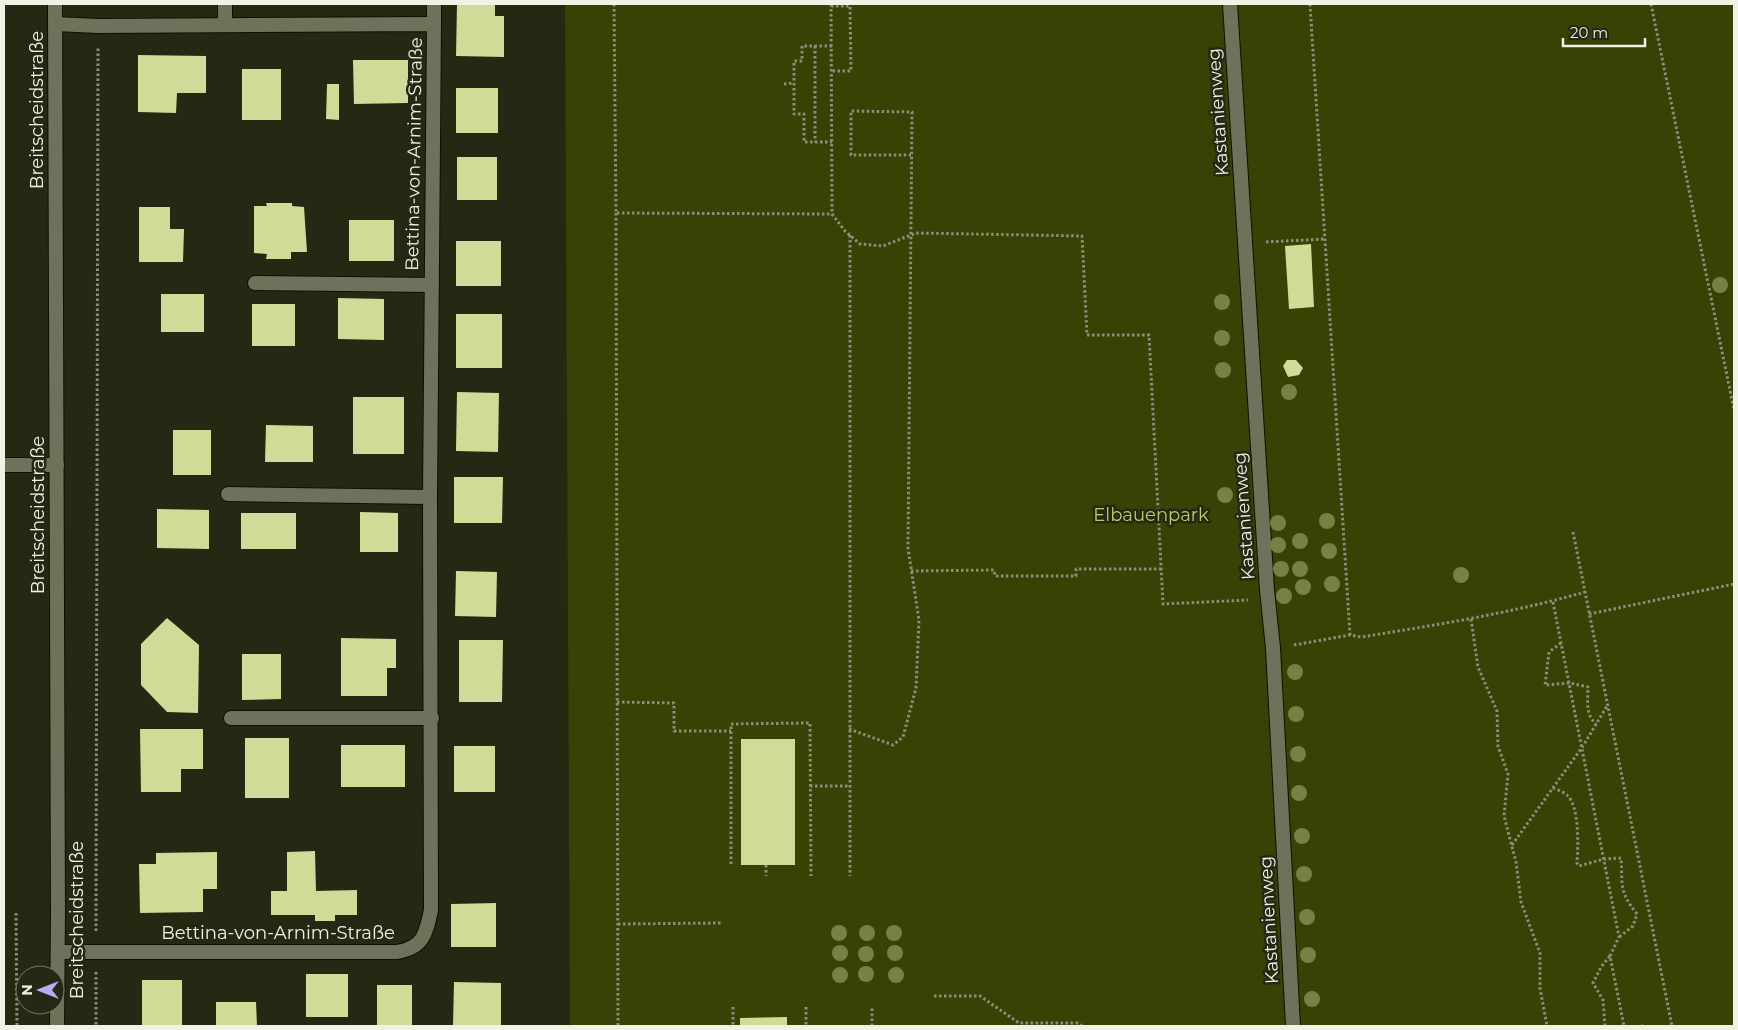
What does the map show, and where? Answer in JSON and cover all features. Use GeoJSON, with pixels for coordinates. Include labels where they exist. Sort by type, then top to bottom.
{"type":"FeatureCollection","features":[{"type":"Feature","properties":{"kind":"street","name":"Breitscheidstraße"},"geometry":{"type":"LineString","coordinates":[[55,4],[57,1026]]}},
{"type":"Feature","properties":{"kind":"street"},"geometry":{"type":"LineString","coordinates":[[225,4],[225,25]]}},
{"type":"Feature","properties":{"kind":"street","name":"Bettina-von-Arnim-Straße"},"geometry":{"type":"LineString","coordinates":[[58,952],[397,952],[414,948],[423,938],[428,926],[431,910],[430,496],[434,4]]}},
{"type":"Feature","properties":{"kind":"street","name":"Kastanienweg"},"geometry":{"type":"LineString","coordinates":[[1230,4],[1268,599],[1273,648],[1293,1026]]}},
{"type":"Feature","properties":{"kind":"street","name":"Bettina-von-Arnim-Straße"},"geometry":{"type":"LineString","coordinates":[[55,24],[98,26],[434,24]]}},
{"type":"Feature","properties":{"kind":"street","name":"Bettina-von-Arnim-Straße"},"geometry":{"type":"LineString","coordinates":[[255,284],[432,285]]}},
{"type":"Feature","properties":{"kind":"street"},"geometry":{"type":"LineString","coordinates":[[4,465],[57,465]]}},
{"type":"Feature","properties":{"kind":"street"},"geometry":{"type":"LineString","coordinates":[[228,494],[430,496]]}},
{"type":"Feature","properties":{"kind":"street"},"geometry":{"type":"LineString","coordinates":[[231,718],[432,718]]}},
{"type":"Feature","properties":{"kind":"path"},"geometry":{"type":"LineString","coordinates":[[614,4],[618,1026]]}},
{"type":"Feature","properties":{"kind":"path"},"geometry":{"type":"LineString","coordinates":[[1310,4],[1350,635]]}},
{"type":"Feature","properties":{"kind":"path"},"geometry":{"type":"LineString","coordinates":[[1651,4],[1734,410]]}},
{"type":"Feature","properties":{"kind":"path"},"geometry":{"type":"LineString","coordinates":[[832,71],[851,71],[850,6],[831,5],[832,214],[860,244],[883,246],[916,234],[1082,236],[1087,335],[1149,335],[1163,604],[1268,599]]}},
{"type":"Feature","properties":{"kind":"path","name":"Breitscheidstraße"},"geometry":{"type":"LineString","coordinates":[[96,1026],[98,26]]}},
{"type":"Feature","properties":{"kind":"path"},"geometry":{"type":"LineString","coordinates":[[832,46],[802,46],[802,61],[794,61],[794,114],[804,114],[804,142],[832,142]]}},
{"type":"Feature","properties":{"kind":"path"},"geometry":{"type":"LineString","coordinates":[[815,46],[815,142]]}},
{"type":"Feature","properties":{"kind":"path"},"geometry":{"type":"LineString","coordinates":[[784,84],[794,83]]}},
{"type":"Feature","properties":{"kind":"path"},"geometry":{"type":"LineString","coordinates":[[849,729],[893,745],[903,737],[916,688],[919,620],[908,548],[912,112],[851,111],[851,155],[911,155]]}},
{"type":"Feature","properties":{"kind":"path"},"geometry":{"type":"LineString","coordinates":[[616,213],[832,214]]}},
{"type":"Feature","properties":{"kind":"path"},"geometry":{"type":"LineString","coordinates":[[850,235],[850,876]]}},
{"type":"Feature","properties":{"kind":"path"},"geometry":{"type":"LineString","coordinates":[[1245,243],[1324,238]]}},
{"type":"Feature","properties":{"kind":"path"},"geometry":{"type":"LineString","coordinates":[[1573,532],[1672,1026]]}},
{"type":"Feature","properties":{"kind":"path"},"geometry":{"type":"LineString","coordinates":[[911,571],[994,570],[995,576],[1076,576],[1076,569],[1161,568]]}},
{"type":"Feature","properties":{"kind":"path"},"geometry":{"type":"LineString","coordinates":[[1590,614],[1734,584]]}},
{"type":"Feature","properties":{"kind":"path"},"geometry":{"type":"LineString","coordinates":[[1273,648],[1350,635],[1361,637],[1471,619],[1553,602],[1585,592]]}},
{"type":"Feature","properties":{"kind":"path"},"geometry":{"type":"LineString","coordinates":[[1553,602],[1619,937]]}},
{"type":"Feature","properties":{"kind":"path"},"geometry":{"type":"LineString","coordinates":[[1471,619],[1478,667],[1497,711],[1498,746],[1508,774],[1504,816],[1516,862],[1521,902],[1540,953],[1540,988],[1547,1026]]}},
{"type":"Feature","properties":{"kind":"path"},"geometry":{"type":"LineString","coordinates":[[1562,643],[1549,652],[1545,685],[1570,683],[1588,686],[1588,710],[1591,719],[1596,724]]}},
{"type":"Feature","properties":{"kind":"path"},"geometry":{"type":"LineString","coordinates":[[617,702],[674,704],[674,731],[731,731]]}},
{"type":"Feature","properties":{"kind":"path"},"geometry":{"type":"LineString","coordinates":[[1512,846],[1608,706]]}},
{"type":"Feature","properties":{"kind":"path"},"geometry":{"type":"LineString","coordinates":[[731,864],[731,724],[810,723],[811,876]]}},
{"type":"Feature","properties":{"kind":"path"},"geometry":{"type":"LineString","coordinates":[[810,786],[849,786]]}},
{"type":"Feature","properties":{"kind":"path"},"geometry":{"type":"LineString","coordinates":[[1553,788],[1567,795],[1572,801],[1579,832],[1577,863],[1579,866],[1604,859],[1621,858],[1622,887],[1627,902],[1637,914],[1633,926],[1619,937],[1610,956],[1601,966],[1593,984],[1603,1000],[1605,1026]]}},
{"type":"Feature","properties":{"kind":"path"},"geometry":{"type":"LineString","coordinates":[[766,865],[766,876]]}},
{"type":"Feature","properties":{"kind":"path"},"geometry":{"type":"LineString","coordinates":[[16,913],[17,1026]]}},
{"type":"Feature","properties":{"kind":"path"},"geometry":{"type":"LineString","coordinates":[[618,924],[722,923]]}},
{"type":"Feature","properties":{"kind":"path"},"geometry":{"type":"LineString","coordinates":[[1610,956],[1624,1026]]}},
{"type":"Feature","properties":{"kind":"path"},"geometry":{"type":"LineString","coordinates":[[934,996],[980,996],[1019,1023],[1078,1023],[1082,1026]]}},
{"type":"Feature","properties":{"kind":"path"},"geometry":{"type":"LineString","coordinates":[[872,1006],[872,1026]]}},
{"type":"Feature","properties":{"kind":"path"},"geometry":{"type":"LineString","coordinates":[[733,1007],[733,1026]]}},
{"type":"Feature","properties":{"kind":"path"},"geometry":{"type":"LineString","coordinates":[[806,1007],[806,1026]]}},
{"type":"Feature","properties":{"kind":"path"},"geometry":{"type":"LineString","coordinates":[[1641,1026],[1646,1026]]}},
{"type":"Feature","properties":{"kind":"green space","name":"Elbauenpark"},"geometry":{"type":"Polygon","coordinates":[[[565,4],[1734,4],[1734,1026],[570,1026],[565,4]]]}},
{"type":"Feature","properties":{"kind":"building"},"geometry":{"type":"Polygon","coordinates":[[[457,4],[495,4],[495,16],[504,16],[504,57],[456,56],[457,4]]]}},
{"type":"Feature","properties":{"kind":"building"},"geometry":{"type":"Polygon","coordinates":[[[138,55],[206,56],[206,93],[177,93],[176,113],[138,112],[138,55]]]}},
{"type":"Feature","properties":{"kind":"building"},"geometry":{"type":"Polygon","coordinates":[[[353,60],[408,60],[408,103],[354,104],[353,60]]]}},
{"type":"Feature","properties":{"kind":"building"},"geometry":{"type":"Polygon","coordinates":[[[242,69],[281,69],[281,120],[242,120],[242,69]]]}},
{"type":"Feature","properties":{"kind":"building"},"geometry":{"type":"Polygon","coordinates":[[[327,84],[339,84],[339,120],[326,119],[327,84]]]}},
{"type":"Feature","properties":{"kind":"building"},"geometry":{"type":"Polygon","coordinates":[[[456,88],[498,88],[498,133],[456,133],[456,88]]]}},
{"type":"Feature","properties":{"kind":"building"},"geometry":{"type":"Polygon","coordinates":[[[457,157],[497,157],[497,200],[457,200],[457,157]]]}},
{"type":"Feature","properties":{"kind":"building"},"geometry":{"type":"Polygon","coordinates":[[[266,203],[292,203],[292,206],[304,207],[307,252],[291,252],[291,259],[266,259],[267,254],[254,253],[254,206],[267,206],[266,203]]]}},
{"type":"Feature","properties":{"kind":"building"},"geometry":{"type":"Polygon","coordinates":[[[139,207],[170,207],[170,229],[184,229],[183,262],[139,262],[139,207]]]}},
{"type":"Feature","properties":{"kind":"building"},"geometry":{"type":"Polygon","coordinates":[[[349,220],[394,220],[394,261],[349,261],[349,220]]]}},
{"type":"Feature","properties":{"kind":"building"},"geometry":{"type":"Polygon","coordinates":[[[456,241],[501,241],[501,286],[456,286],[456,241]]]}},
{"type":"Feature","properties":{"kind":"building"},"geometry":{"type":"Polygon","coordinates":[[[1311,244],[1314,307],[1289,309],[1285,246],[1311,244]]]}},
{"type":"Feature","properties":{"kind":"building"},"geometry":{"type":"Polygon","coordinates":[[[161,294],[204,294],[204,332],[161,332],[161,294]]]}},
{"type":"Feature","properties":{"kind":"building"},"geometry":{"type":"Polygon","coordinates":[[[338,298],[384,299],[384,340],[338,339],[338,298]]]}},
{"type":"Feature","properties":{"kind":"building"},"geometry":{"type":"Polygon","coordinates":[[[252,304],[295,304],[295,346],[252,346],[252,304]]]}},
{"type":"Feature","properties":{"kind":"building"},"geometry":{"type":"Polygon","coordinates":[[[456,314],[502,314],[502,368],[456,368],[456,314]]]}},
{"type":"Feature","properties":{"kind":"building"},"geometry":{"type":"Polygon","coordinates":[[[1287,360],[1296,360],[1303,368],[1299,375],[1288,377],[1283,366],[1287,360]]]}},
{"type":"Feature","properties":{"kind":"building"},"geometry":{"type":"Polygon","coordinates":[[[457,392],[499,393],[498,452],[456,451],[457,392]]]}},
{"type":"Feature","properties":{"kind":"building"},"geometry":{"type":"Polygon","coordinates":[[[353,397],[404,397],[404,454],[353,454],[353,397]]]}},
{"type":"Feature","properties":{"kind":"building"},"geometry":{"type":"Polygon","coordinates":[[[266,425],[313,426],[313,462],[265,462],[266,425]]]}},
{"type":"Feature","properties":{"kind":"building"},"geometry":{"type":"Polygon","coordinates":[[[173,430],[211,430],[211,475],[173,475],[173,430]]]}},
{"type":"Feature","properties":{"kind":"building"},"geometry":{"type":"Polygon","coordinates":[[[454,477],[503,477],[502,523],[454,523],[454,477]]]}},
{"type":"Feature","properties":{"kind":"building"},"geometry":{"type":"Polygon","coordinates":[[[157,509],[209,510],[209,549],[157,548],[157,509]]]}},
{"type":"Feature","properties":{"kind":"building"},"geometry":{"type":"Polygon","coordinates":[[[360,512],[398,513],[398,552],[360,552],[360,512]]]}},
{"type":"Feature","properties":{"kind":"building"},"geometry":{"type":"Polygon","coordinates":[[[241,513],[296,513],[296,549],[241,549],[241,513]]]}},
{"type":"Feature","properties":{"kind":"building"},"geometry":{"type":"Polygon","coordinates":[[[456,571],[497,572],[496,617],[455,616],[456,571]]]}},
{"type":"Feature","properties":{"kind":"building"},"geometry":{"type":"Polygon","coordinates":[[[167,618],[199,645],[198,713],[167,712],[141,685],[141,644],[167,618]]]}},
{"type":"Feature","properties":{"kind":"building"},"geometry":{"type":"Polygon","coordinates":[[[341,638],[396,639],[396,668],[387,668],[387,696],[341,696],[341,638]]]}},
{"type":"Feature","properties":{"kind":"building"},"geometry":{"type":"Polygon","coordinates":[[[459,640],[503,640],[502,702],[459,702],[459,640]]]}},
{"type":"Feature","properties":{"kind":"building"},"geometry":{"type":"Polygon","coordinates":[[[242,654],[281,654],[281,699],[242,700],[242,654]]]}},
{"type":"Feature","properties":{"kind":"building"},"geometry":{"type":"Polygon","coordinates":[[[140,729],[203,729],[203,769],[181,769],[181,792],[141,792],[140,729]]]}},
{"type":"Feature","properties":{"kind":"building"},"geometry":{"type":"Polygon","coordinates":[[[245,738],[289,738],[289,798],[245,798],[245,738]]]}},
{"type":"Feature","properties":{"kind":"building"},"geometry":{"type":"Polygon","coordinates":[[[741,739],[795,739],[795,865],[741,865],[741,739]]]}},
{"type":"Feature","properties":{"kind":"building"},"geometry":{"type":"Polygon","coordinates":[[[341,745],[405,745],[405,787],[341,787],[341,745]]]}},
{"type":"Feature","properties":{"kind":"building"},"geometry":{"type":"Polygon","coordinates":[[[454,746],[495,746],[495,792],[454,792],[454,746]]]}},
{"type":"Feature","properties":{"kind":"building"},"geometry":{"type":"Polygon","coordinates":[[[315,851],[316,891],[357,890],[357,915],[335,915],[335,921],[315,921],[315,915],[271,915],[271,891],[287,891],[287,852],[315,851]]]}},
{"type":"Feature","properties":{"kind":"building"},"geometry":{"type":"Polygon","coordinates":[[[217,852],[217,889],[203,889],[203,912],[140,913],[139,864],[156,864],[156,853],[217,852]]]}},
{"type":"Feature","properties":{"kind":"building"},"geometry":{"type":"Polygon","coordinates":[[[496,903],[496,947],[451,947],[451,904],[496,903]]]}},
{"type":"Feature","properties":{"kind":"building"},"geometry":{"type":"Polygon","coordinates":[[[306,974],[348,974],[348,1017],[306,1017],[306,974]]]}},
{"type":"Feature","properties":{"kind":"building"},"geometry":{"type":"Polygon","coordinates":[[[142,980],[182,980],[182,1026],[142,1026],[142,980]]]}},
{"type":"Feature","properties":{"kind":"building"},"geometry":{"type":"Polygon","coordinates":[[[454,982],[501,983],[501,1026],[453,1026],[454,982]]]}},
{"type":"Feature","properties":{"kind":"building"},"geometry":{"type":"Polygon","coordinates":[[[377,985],[412,985],[412,1026],[377,1026],[377,985]]]}},
{"type":"Feature","properties":{"kind":"building"},"geometry":{"type":"Polygon","coordinates":[[[216,1002],[256,1002],[257,1026],[216,1026],[216,1002]]]}},
{"type":"Feature","properties":{"kind":"building"},"geometry":{"type":"Polygon","coordinates":[[[787,1017],[787,1026],[740,1026],[740,1018],[787,1017]]]}}]}
